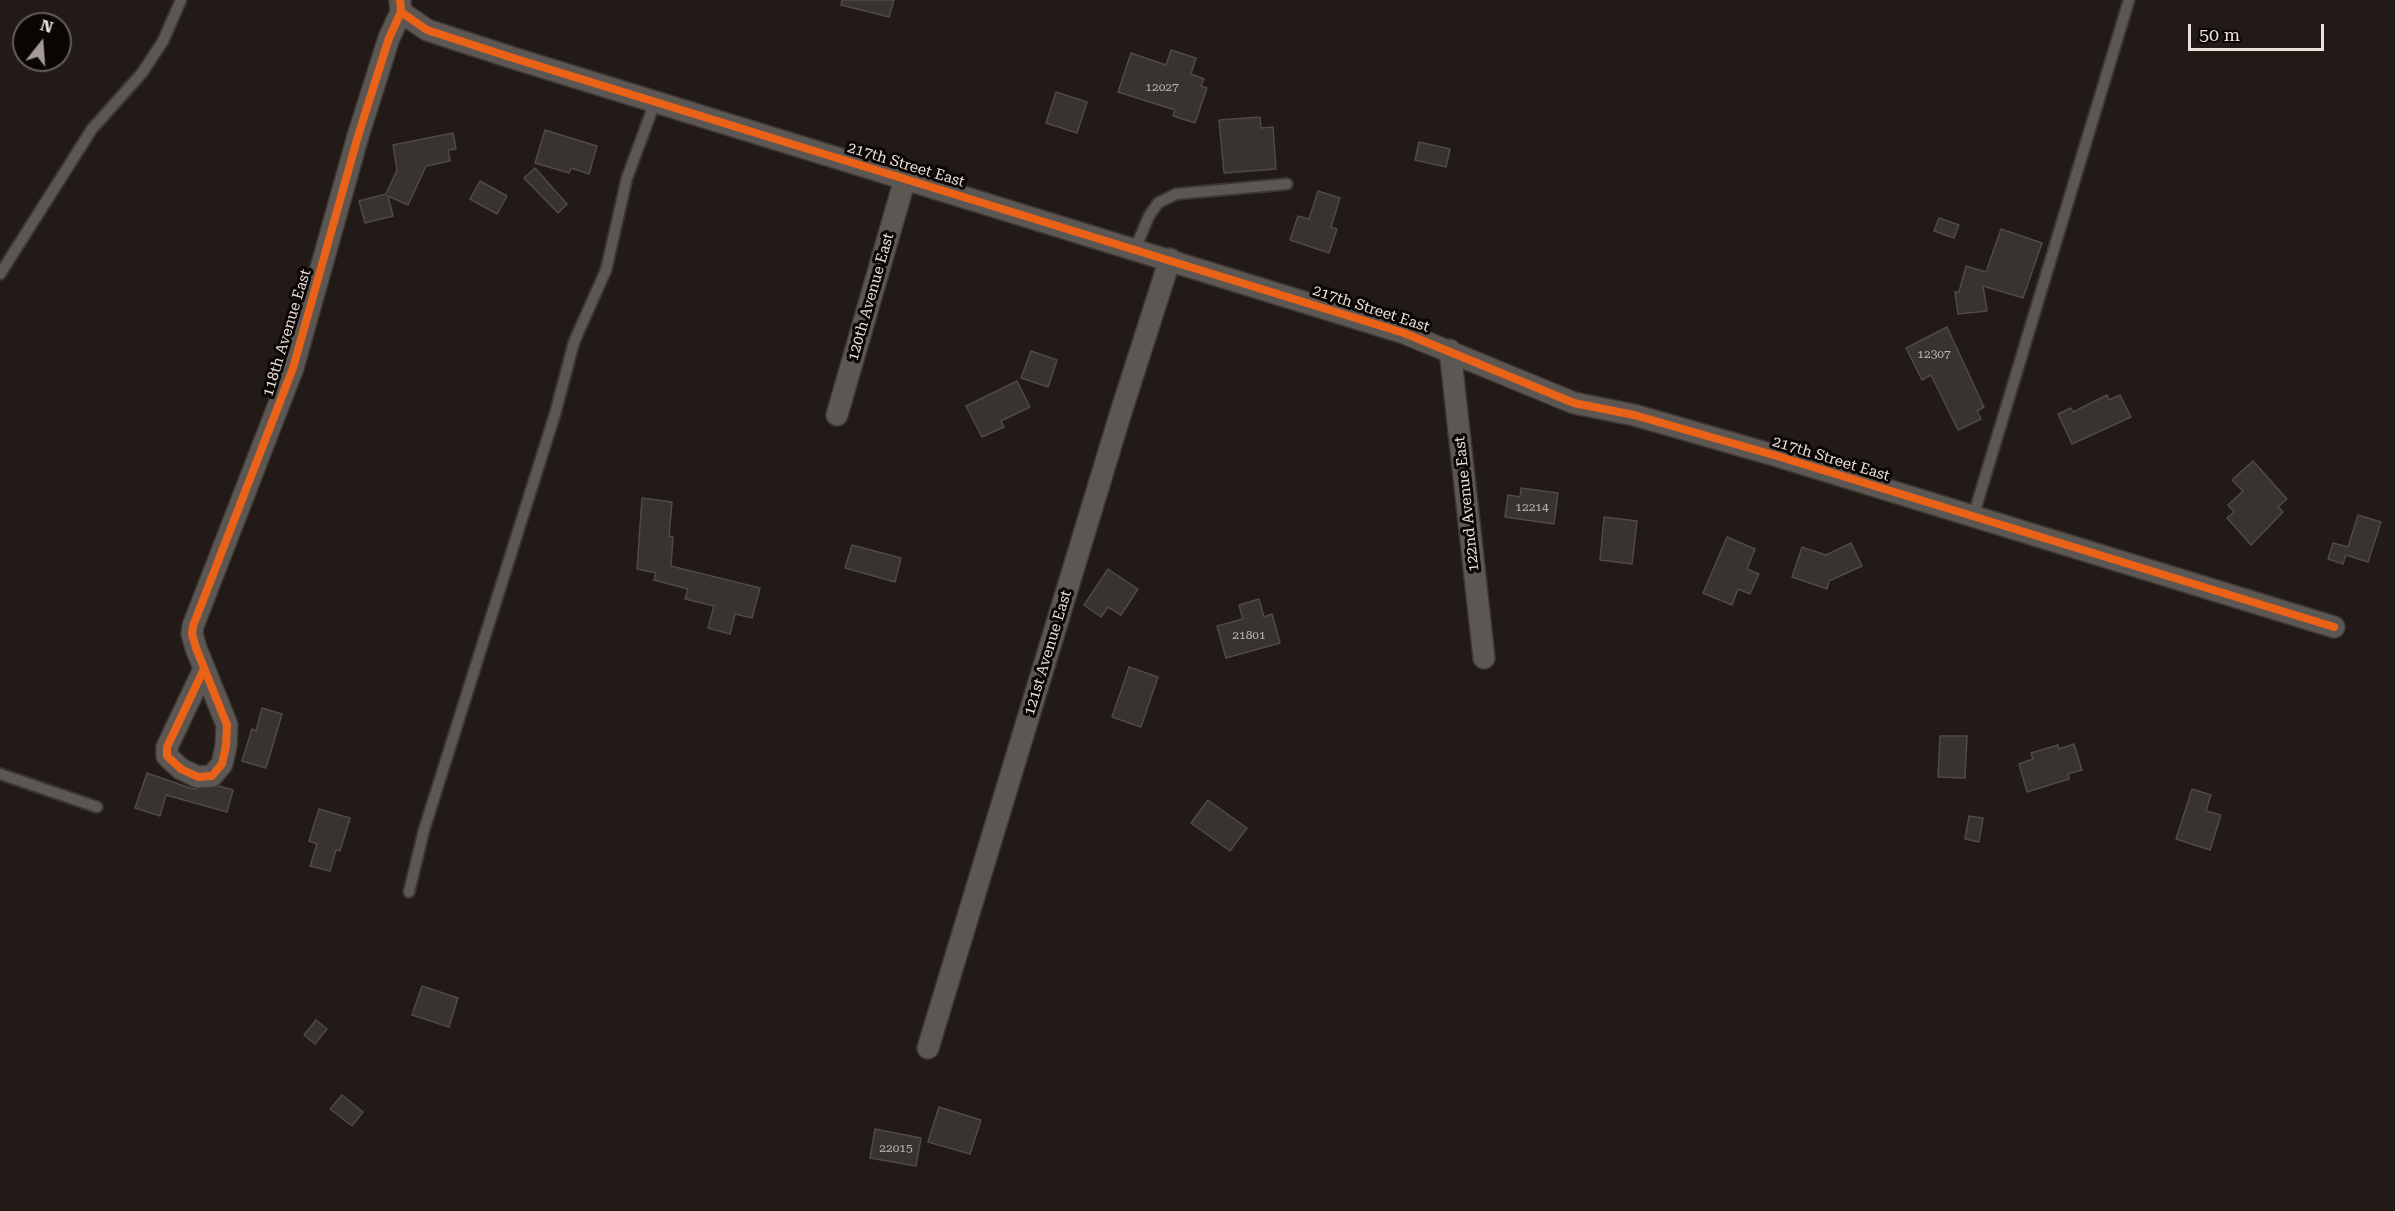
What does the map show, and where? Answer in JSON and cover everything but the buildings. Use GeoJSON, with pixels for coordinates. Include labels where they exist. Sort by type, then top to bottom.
{"type":"FeatureCollection","features":[{"type":"Feature","properties":{"kind":"street","name":"217th Street East"},"geometry":{"type":"LineString","coordinates":[[400,6],[427,30],[1135,249],[1450,350],[1529,387],[1574,403],[1646,418],[2334,627]]}},
{"type":"Feature","properties":{"kind":"street","name":"118th Avenue East"},"geometry":{"type":"LineString","coordinates":[[204,669],[192,634],[193,626],[293,368],[358,136],[400,6]]}},
{"type":"Feature","properties":{"kind":"street","name":"120th Avenue East"},"geometry":{"type":"LineString","coordinates":[[837,415],[905,179]]}},
{"type":"Feature","properties":{"kind":"street","name":"121st Avenue East"},"geometry":{"type":"LineString","coordinates":[[928,1048],[1121,412],[1170,260]]}},
{"type":"Feature","properties":{"kind":"street","name":"122nd Avenue East"},"geometry":{"type":"LineString","coordinates":[[1450,350],[1484,658]]}},
{"type":"Feature","properties":{"kind":"lane"},"geometry":{"type":"LineString","coordinates":[[0,274],[86,137],[142,73],[158,49],[181,0]]}},
{"type":"Feature","properties":{"kind":"lane"},"geometry":{"type":"LineString","coordinates":[[1973,517],[2129,0]]}},
{"type":"Feature","properties":{"kind":"lane"},"geometry":{"type":"LineString","coordinates":[[409,892],[420,841],[555,414],[574,342],[602,284],[613,247],[627,178],[655,102]]}},
{"type":"Feature","properties":{"kind":"lane"},"geometry":{"type":"LineString","coordinates":[[1135,249],[1149,216],[1158,203],[1176,195],[1287,184]]}},
{"type":"Feature","properties":{"kind":"lane"},"geometry":{"type":"LineString","coordinates":[[0,774],[98,807]]}},
{"type":"Feature","properties":{"kind":"cycle path"},"geometry":{"type":"LineString","coordinates":[[204,669],[167,747],[167,756],[181,769],[198,777],[212,776],[222,764],[227,725],[196,648],[192,634],[193,626],[293,368],[358,136],[389,38],[401,12],[400,0]]}},
{"type":"Feature","properties":{"kind":"cycle path"},"geometry":{"type":"LineString","coordinates":[[401,12],[427,30],[513,58],[1404,333],[1574,403],[1634,415],[1777,456],[2334,627]]}}]}
